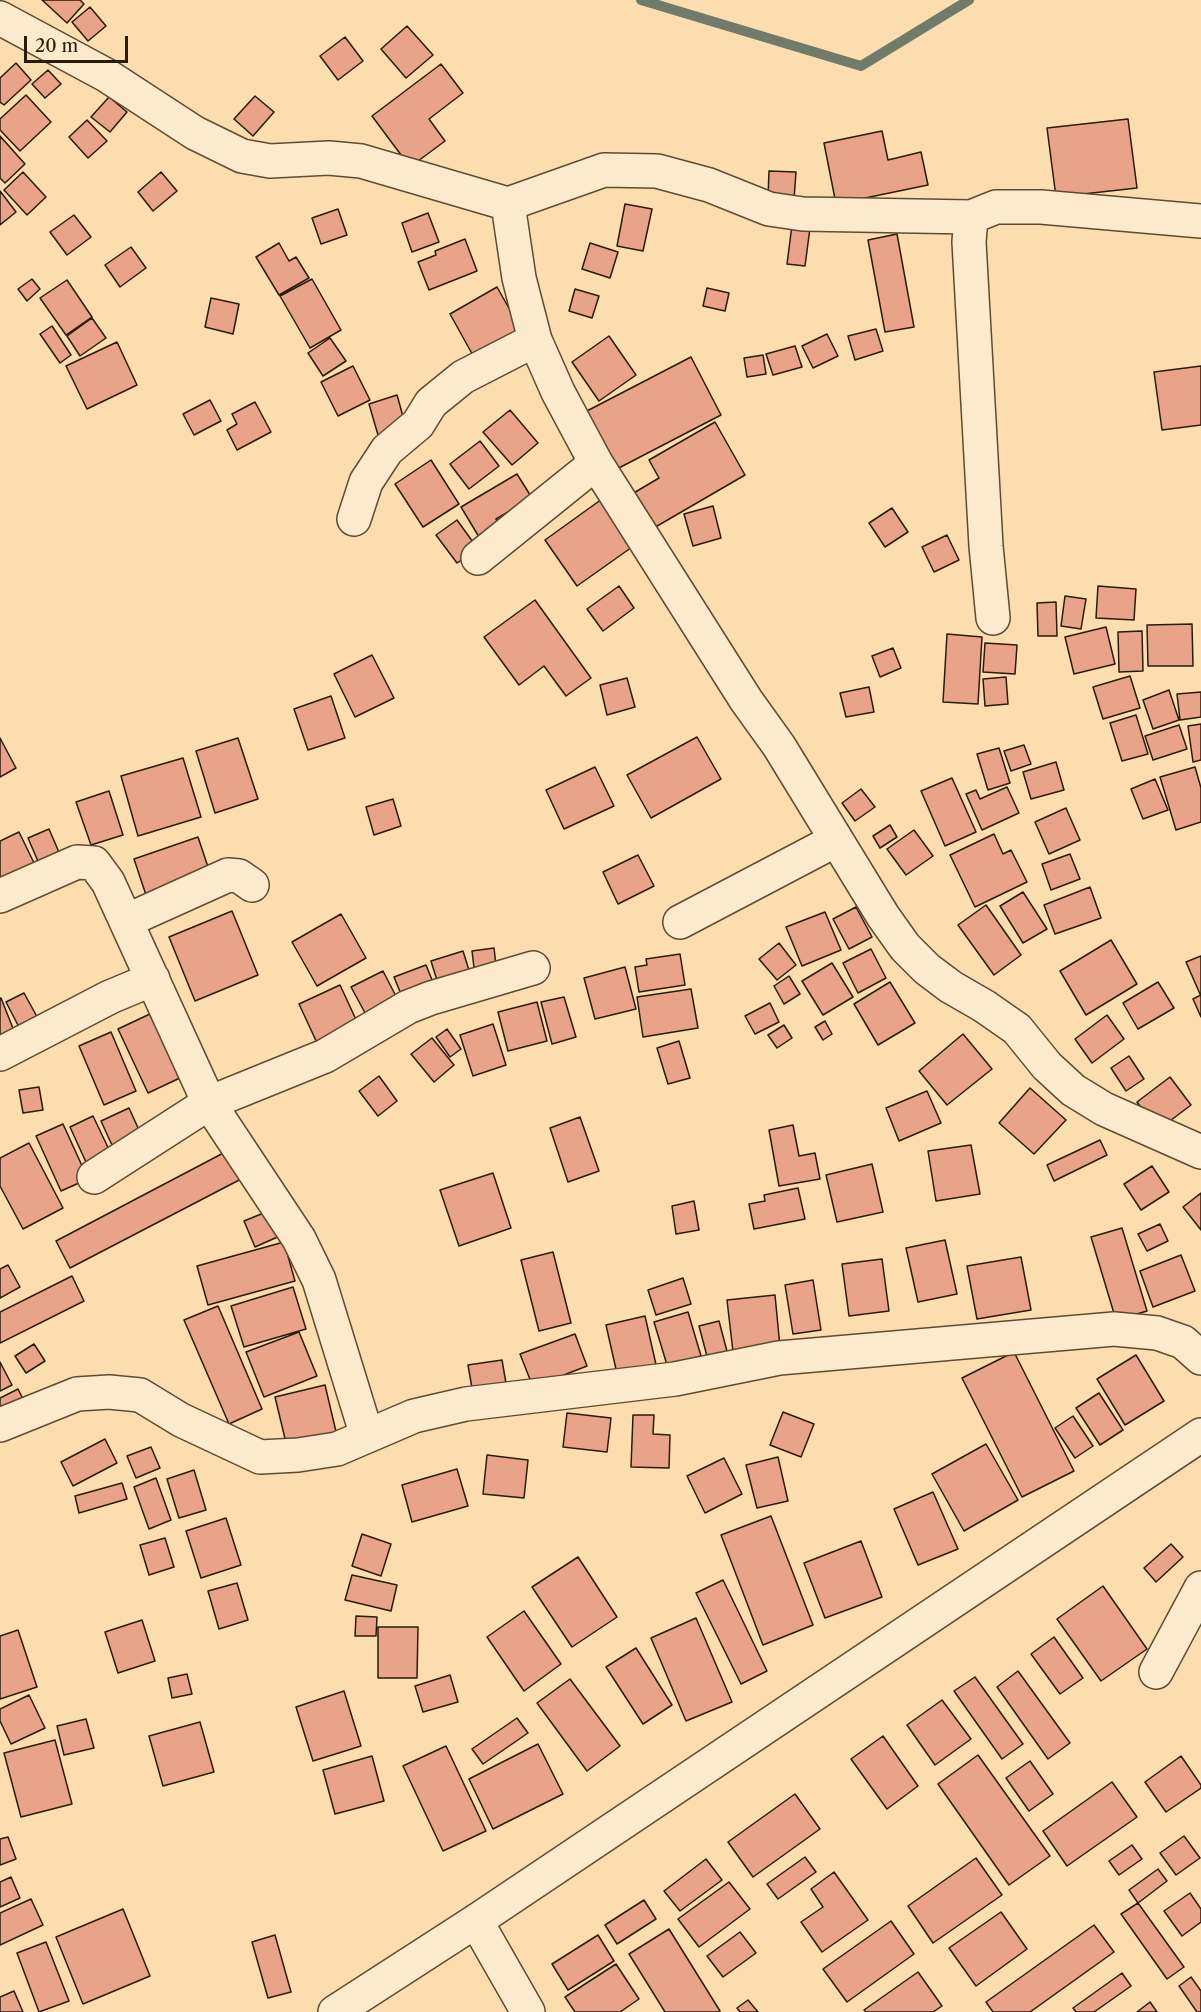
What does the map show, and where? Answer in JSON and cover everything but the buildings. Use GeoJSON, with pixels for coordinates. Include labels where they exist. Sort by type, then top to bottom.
{"type":"FeatureCollection","features":[{"type":"Feature","properties":{"kind":"street"},"geometry":{"type":"LineString","coordinates":[[0,18],[106,75],[195,133],[242,156],[270,161],[329,158],[361,161],[508,204],[604,170],[657,171],[709,185],[769,209],[803,214],[971,217],[996,207],[1041,207],[1201,221]]}},
{"type":"Feature","properties":{"kind":"street"},"geometry":{"type":"LineString","coordinates":[[508,204],[519,278],[536,340],[558,392],[596,463],[746,700],[779,746],[883,916],[905,947],[927,969],[1017,1029],[1047,1066],[1073,1090],[1104,1109],[1201,1152]]}},
{"type":"Feature","properties":{"kind":"street"},"geometry":{"type":"LineString","coordinates":[[971,217],[969,254],[985,534],[993,618]]}},
{"type":"Feature","properties":{"kind":"street"},"geometry":{"type":"LineString","coordinates":[[354,519],[366,482],[387,450],[418,424],[431,404],[463,377],[536,340]]}},
{"type":"Feature","properties":{"kind":"street"},"geometry":{"type":"LineString","coordinates":[[478,558],[596,463]]}},
{"type":"Feature","properties":{"kind":"street"},"geometry":{"type":"LineString","coordinates":[[680,922],[836,840]]}},
{"type":"Feature","properties":{"kind":"street"},"geometry":{"type":"LineString","coordinates":[[0,896],[77,862],[94,863],[108,882],[209,1103],[299,1239],[319,1280],[367,1436]]}},
{"type":"Feature","properties":{"kind":"street"},"geometry":{"type":"LineString","coordinates":[[126,921],[228,875],[239,876],[252,885]]}},
{"type":"Feature","properties":{"kind":"street"},"geometry":{"type":"LineString","coordinates":[[94,1178],[209,1103],[325,1056],[408,1007],[533,968]]}},
{"type":"Feature","properties":{"kind":"street"},"geometry":{"type":"LineString","coordinates":[[0,1054],[110,997],[153,979]]}},
{"type":"Feature","properties":{"kind":"street"},"geometry":{"type":"LineString","coordinates":[[0,1425],[77,1394],[109,1392],[140,1395],[181,1420],[260,1457],[298,1455],[337,1449],[414,1416],[466,1404],[675,1379],[778,1358],[1114,1329],[1166,1336],[1183,1342],[1201,1358]]}},
{"type":"Feature","properties":{"kind":"street"},"geometry":{"type":"LineString","coordinates":[[335,2012],[477,1921],[1201,1435]]}},
{"type":"Feature","properties":{"kind":"street"},"geometry":{"type":"LineString","coordinates":[[1156,1672],[1201,1588]]}},
{"type":"Feature","properties":{"kind":"street"},"geometry":{"type":"LineString","coordinates":[[477,1921],[528,2012]]}},
{"type":"Feature","properties":{"kind":"waterway"},"geometry":{"type":"LineString","coordinates":[[641,0],[861,66],[969,0]]}}]}
